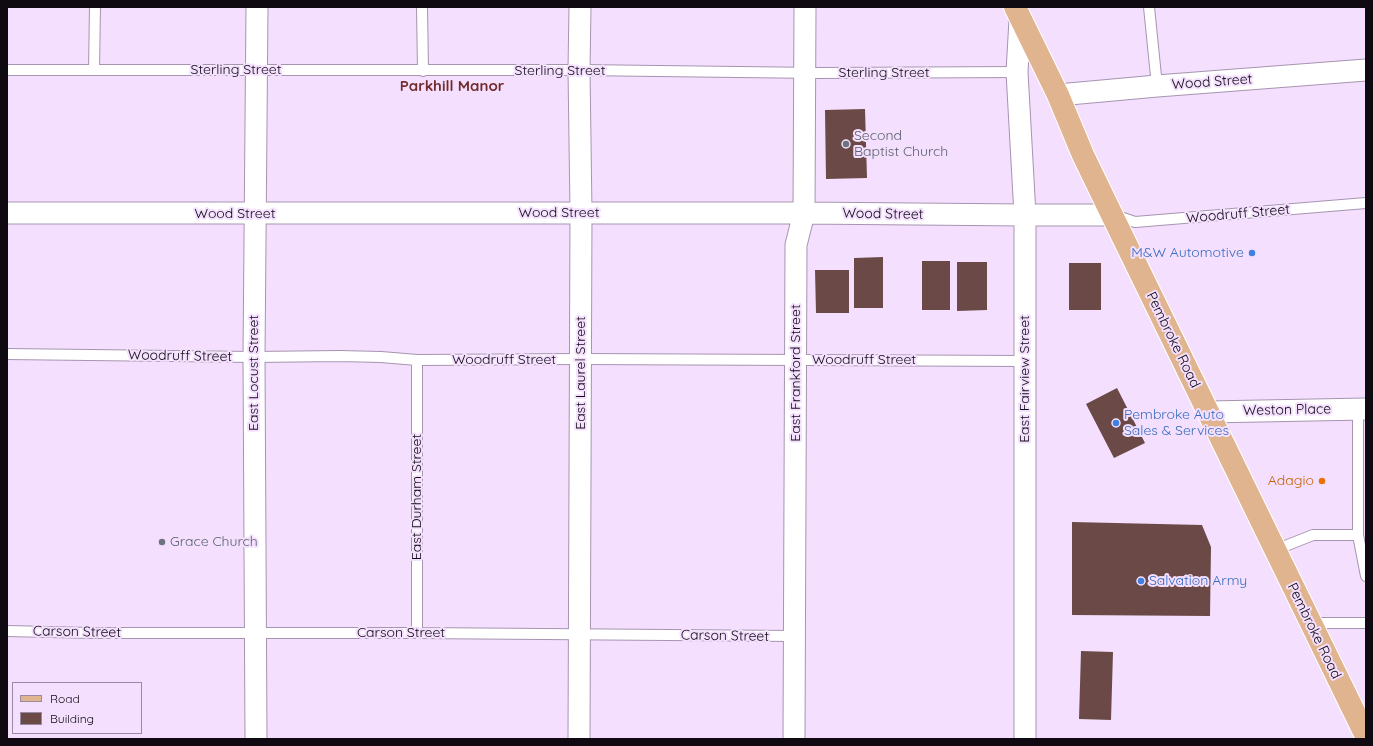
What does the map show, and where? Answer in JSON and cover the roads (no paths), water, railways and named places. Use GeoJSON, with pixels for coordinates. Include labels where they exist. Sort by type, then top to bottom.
{"type":"FeatureCollection","features":[{"type":"Feature","properties":{"kind":"main road","name":"Pembroke Road"},"geometry":{"type":"LineString","coordinates":[[1018,13],[1058,96],[1083,155],[1366,736]]}},
{"type":"Feature","properties":{"kind":"street","name":"East Locust Street"},"geometry":{"type":"LineString","coordinates":[[256,739],[254,633],[254,357],[258,70],[257,7]]}},
{"type":"Feature","properties":{"kind":"street","name":"East Laurel Street"},"geometry":{"type":"LineString","coordinates":[[579,739],[581,212],[579,70],[580,7]]}},
{"type":"Feature","properties":{"kind":"street","name":"East Frankford Street"},"geometry":{"type":"LineString","coordinates":[[794,739],[796,245],[804,213],[805,7]]}},
{"type":"Feature","properties":{"kind":"street","name":"East Fairview Street"},"geometry":{"type":"LineString","coordinates":[[1018,13],[1017,72],[1025,215],[1025,739]]}},
{"type":"Feature","properties":{"kind":"street","name":"Wood Street"},"geometry":{"type":"LineString","coordinates":[[1058,96],[1157,86],[1366,70]]}},
{"type":"Feature","properties":{"kind":"street","name":"Wood Street"},"geometry":{"type":"LineString","coordinates":[[7,213],[255,214],[581,212],[1112,215]]}},
{"type":"Feature","properties":{"kind":"street","name":"Weston Place"},"geometry":{"type":"LineString","coordinates":[[1208,412],[1362,409]]}},
{"type":"Feature","properties":{"kind":"lane"},"geometry":{"type":"LineString","coordinates":[[94,70],[95,7]]}},
{"type":"Feature","properties":{"kind":"lane"},"geometry":{"type":"LineString","coordinates":[[422,7],[423,71]]}},
{"type":"Feature","properties":{"kind":"lane"},"geometry":{"type":"LineString","coordinates":[[1149,7],[1157,86]]}},
{"type":"Feature","properties":{"kind":"lane","name":"Sterling Street"},"geometry":{"type":"LineString","coordinates":[[7,70],[579,70],[805,73],[1017,72]]}},
{"type":"Feature","properties":{"kind":"lane","name":"Woodruff Street"},"geometry":{"type":"LineString","coordinates":[[1112,215],[1135,222],[1366,203]]}},
{"type":"Feature","properties":{"kind":"lane","name":"Woodruff Street"},"geometry":{"type":"LineString","coordinates":[[7,354],[381,357],[417,360],[580,359],[1025,361]]}},
{"type":"Feature","properties":{"kind":"lane","name":"East Durham Street"},"geometry":{"type":"LineString","coordinates":[[417,360],[417,633]]}},
{"type":"Feature","properties":{"kind":"lane"},"geometry":{"type":"LineString","coordinates":[[1362,409],[1358,535],[1366,576]]}},
{"type":"Feature","properties":{"kind":"lane"},"geometry":{"type":"LineString","coordinates":[[1275,550],[1313,535],[1358,535]]}},
{"type":"Feature","properties":{"kind":"lane"},"geometry":{"type":"LineString","coordinates":[[1310,623],[1366,623]]}},
{"type":"Feature","properties":{"kind":"lane","name":"Carson Street"},"geometry":{"type":"LineString","coordinates":[[7,631],[92,633],[417,633],[795,636]]}},
{"type":"Feature","properties":{"kind":"place","name":"Second Baptist Church"},"geometry":{"type":"Point","coordinates":[846,144]}},
{"type":"Feature","properties":{"kind":"place","name":"M&W Automotive"},"geometry":{"type":"Point","coordinates":[1252,253]}},
{"type":"Feature","properties":{"kind":"place","name":"Pembroke Auto Sales & Services"},"geometry":{"type":"Point","coordinates":[1116,423]}},
{"type":"Feature","properties":{"kind":"place","name":"Adagio"},"geometry":{"type":"Point","coordinates":[1322,481]}},
{"type":"Feature","properties":{"kind":"place","name":"Grace Church"},"geometry":{"type":"Point","coordinates":[162,542]}},
{"type":"Feature","properties":{"kind":"place","name":"Salvation Army"},"geometry":{"type":"Point","coordinates":[1141,581]}},
{"type":"Feature","properties":{"kind":"district","name":"Parkhill Manor"},"geometry":{"type":"Point","coordinates":[452,86]}}]}
